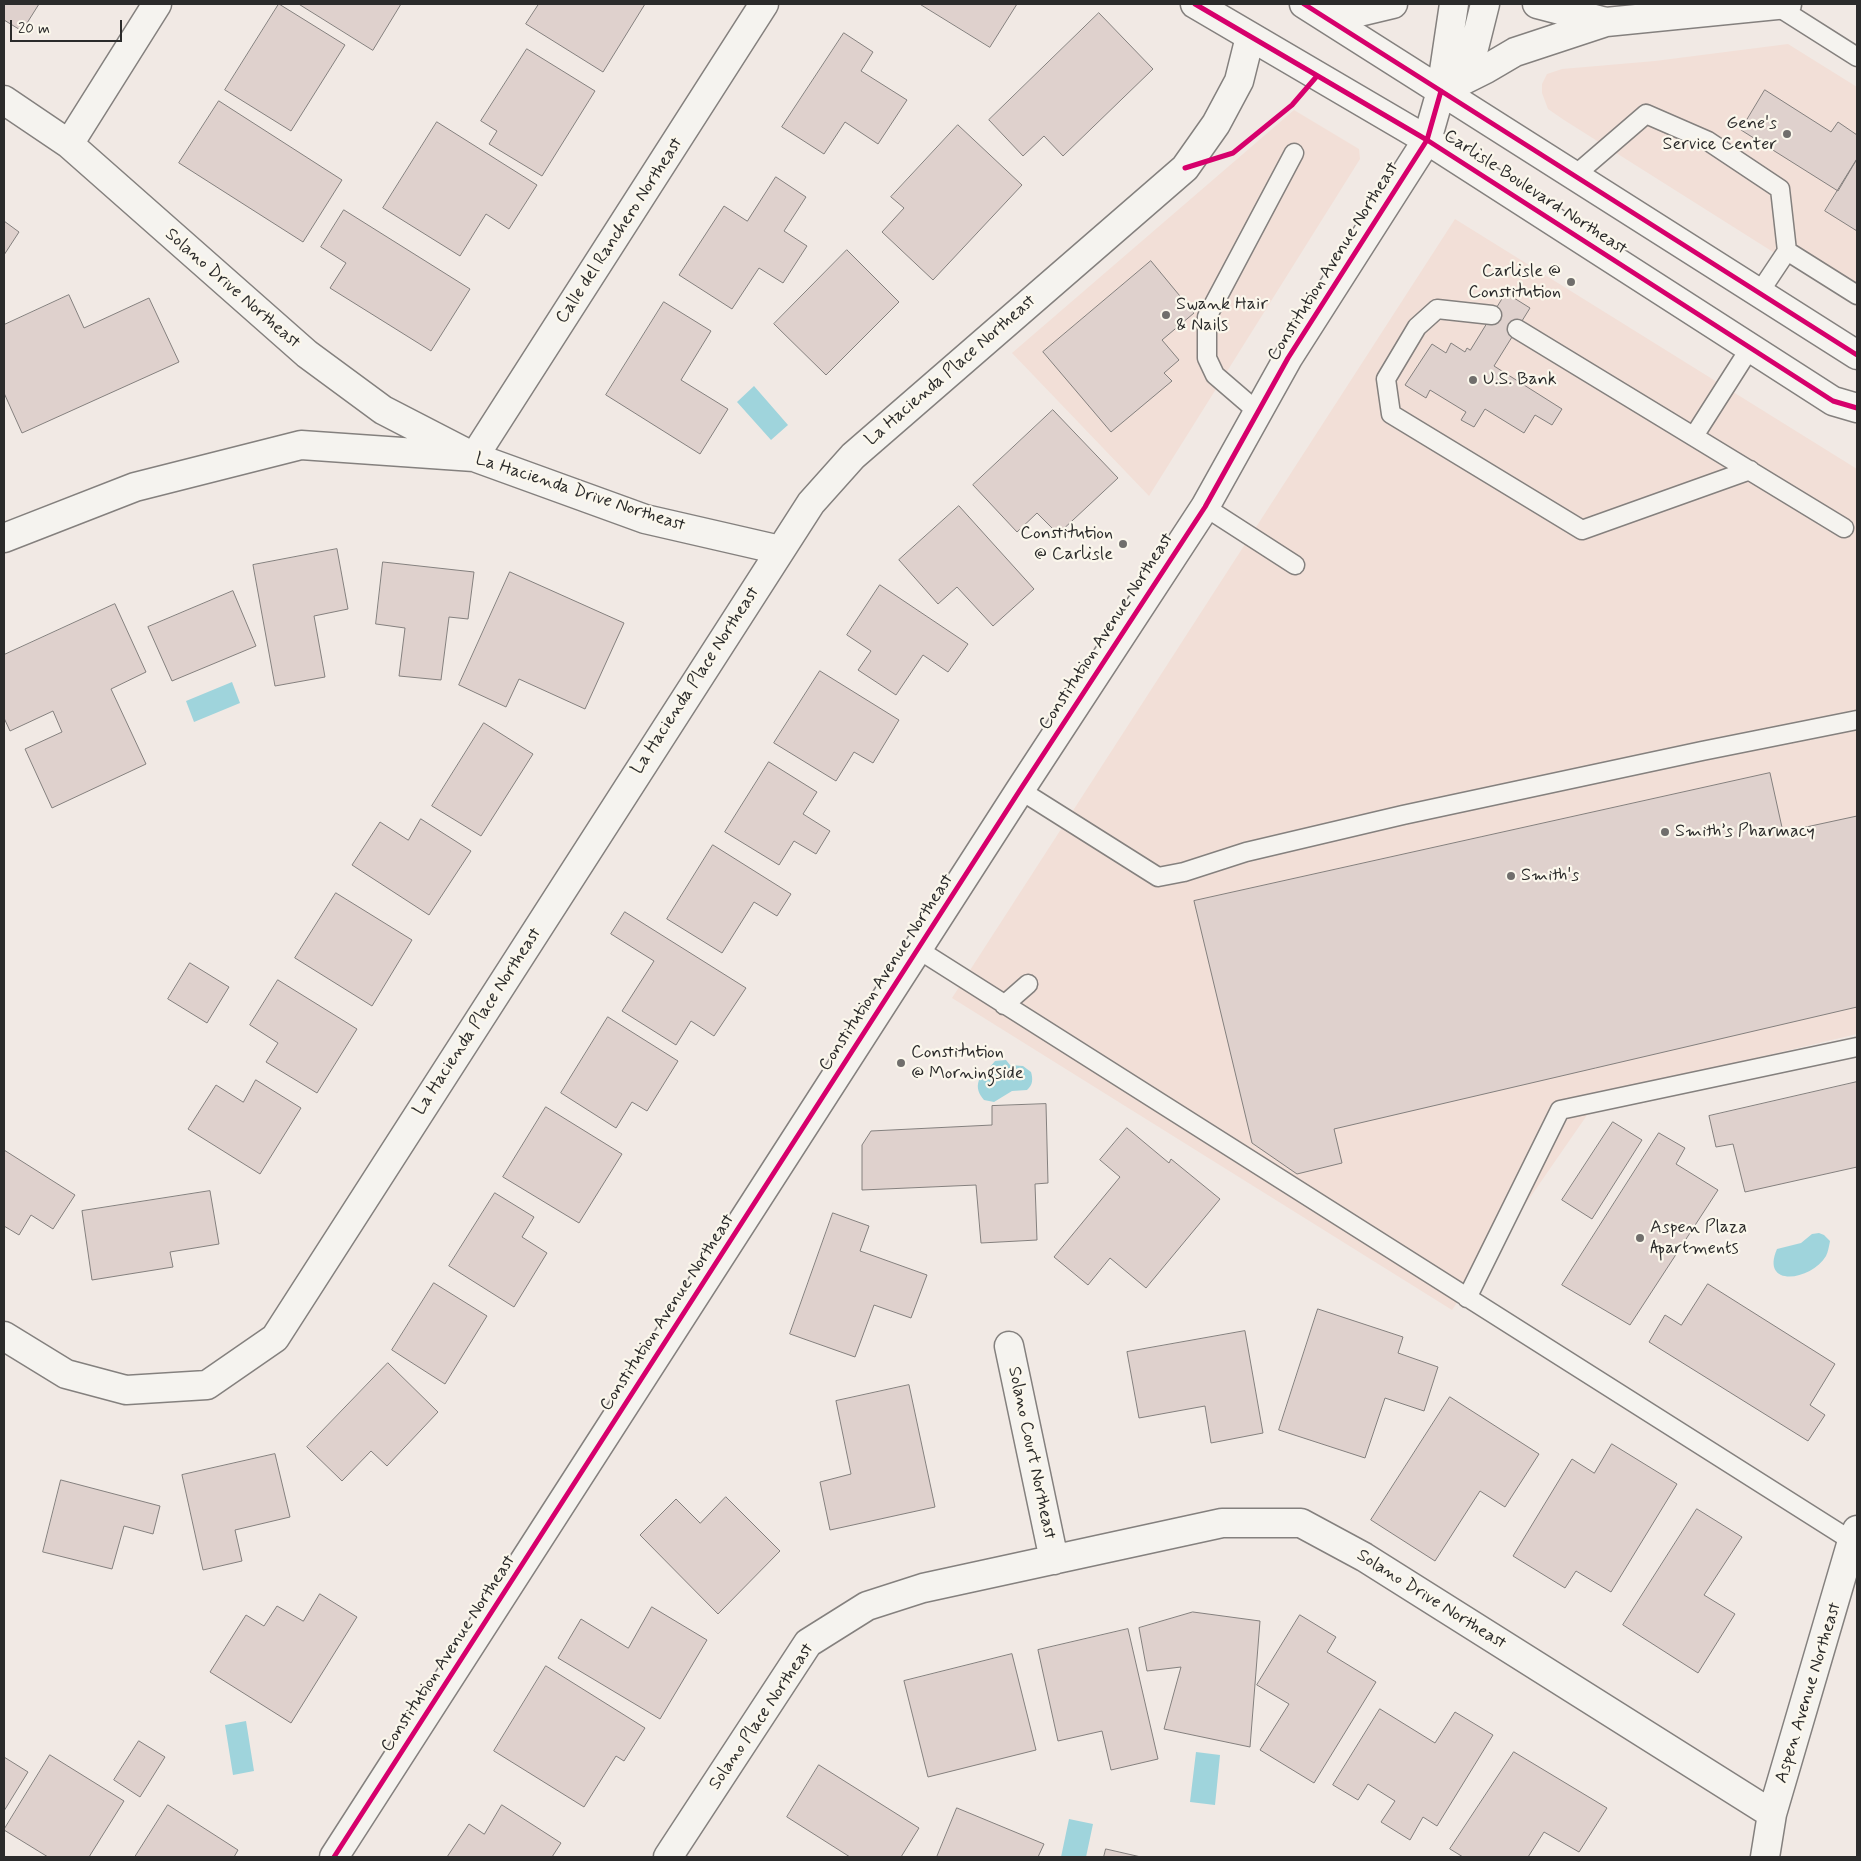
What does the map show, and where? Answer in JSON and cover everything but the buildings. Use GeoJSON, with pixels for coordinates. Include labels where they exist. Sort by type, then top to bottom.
{"type":"FeatureCollection","features":[{"type":"Feature","properties":{"kind":"street"},"geometry":{"type":"LineString","coordinates":[[69,144],[157,4]]}},
{"type":"Feature","properties":{"kind":"street","name":"Calle del Ranchero Northeast"},"geometry":{"type":"LineString","coordinates":[[474,457],[764,4]]}},
{"type":"Feature","properties":{"kind":"street","name":"Carlisle Boulevard Northeast"},"geometry":{"type":"LineString","coordinates":[[1195,4],[1427,140],[1833,401],[1857,408]]}},
{"type":"Feature","properties":{"kind":"street","name":"Carlisle Boulevard Northeast"},"geometry":{"type":"LineString","coordinates":[[1304,4],[1857,355]]}},
{"type":"Feature","properties":{"kind":"street"},"geometry":{"type":"LineString","coordinates":[[1317,4],[1347,15],[1393,4]]}},
{"type":"Feature","properties":{"kind":"street","name":"Constitution Avenue Northeast"},"geometry":{"type":"LineString","coordinates":[[334,1857],[1020,790],[1205,508],[1288,358],[1427,140],[1441,91],[1454,4]]}},
{"type":"Feature","properties":{"kind":"street","name":"Constitution Avenue Northeast"},"geometry":{"type":"LineString","coordinates":[[1441,91],[1471,60],[1485,4]]}},
{"type":"Feature","properties":{"kind":"street"},"geometry":{"type":"LineString","coordinates":[[1537,4],[1606,22]]}},
{"type":"Feature","properties":{"kind":"street"},"geometry":{"type":"LineString","coordinates":[[1441,91],[1486,69],[1515,52],[1606,22],[1781,4]]}},
{"type":"Feature","properties":{"kind":"street","name":"La Hacienda Place Northeast"},"geometry":{"type":"LineString","coordinates":[[4,1336],[66,1374],[126,1390],[207,1385],[275,1338],[811,503],[853,456],[1185,168],[1216,124],[1239,81],[1250,37]]}},
{"type":"Feature","properties":{"kind":"street","name":"Solano Drive Northeast"},"geometry":{"type":"LineString","coordinates":[[4,100],[69,144],[307,354],[383,410],[474,457]]}},
{"type":"Feature","properties":{"kind":"street","name":"La Hacienda Drive Northeast"},"geometry":{"type":"LineString","coordinates":[[4,538],[135,487],[301,445],[474,457],[645,519],[780,550]]}},
{"type":"Feature","properties":{"kind":"street","name":"Solano Court Northeast"},"geometry":{"type":"LineString","coordinates":[[1009,1346],[1054,1560]]}},
{"type":"Feature","properties":{"kind":"street","name":"Solano Drive Northeast"},"geometry":{"type":"LineString","coordinates":[[1054,1560],[1222,1523],[1301,1524],[1364,1557],[1772,1814]]}},
{"type":"Feature","properties":{"kind":"street","name":"Aspen Avenue Northeast"},"geometry":{"type":"LineString","coordinates":[[1766,1857],[1772,1814],[1850,1584],[1855,1535]]}},
{"type":"Feature","properties":{"kind":"street","name":"Solano Place Northeast"},"geometry":{"type":"LineString","coordinates":[[668,1857],[808,1643],[867,1606],[923,1588],[1054,1560]]}},
{"type":"Feature","properties":{"kind":"lane"},"geometry":{"type":"LineString","coordinates":[[1781,4],[1857,57]]}},
{"type":"Feature","properties":{"kind":"lane"},"geometry":{"type":"LineString","coordinates":[[1574,176],[1646,114],[1708,141],[1780,189],[1787,251],[1759,293]]}},
{"type":"Feature","properties":{"kind":"lane"},"geometry":{"type":"LineString","coordinates":[[1258,412],[1215,374],[1206,358],[1207,317],[1294,153]]}},
{"type":"Feature","properties":{"kind":"lane"},"geometry":{"type":"LineString","coordinates":[[1787,251],[1857,295]]}},
{"type":"Feature","properties":{"kind":"lane"},"geometry":{"type":"LineString","coordinates":[[1492,316],[1437,309],[1417,327],[1386,379],[1391,414],[1582,530],[1750,470]]}},
{"type":"Feature","properties":{"kind":"lane"},"geometry":{"type":"LineString","coordinates":[[1517,329],[1844,528]]}},
{"type":"Feature","properties":{"kind":"lane"},"geometry":{"type":"LineString","coordinates":[[1694,436],[1750,348]]}},
{"type":"Feature","properties":{"kind":"lane"},"geometry":{"type":"LineString","coordinates":[[1205,508],[1294,565]]}},
{"type":"Feature","properties":{"kind":"lane"},"geometry":{"type":"LineString","coordinates":[[1020,790],[1158,877],[1184,872],[1246,852],[1403,815],[1857,720]]}},
{"type":"Feature","properties":{"kind":"lane"},"geometry":{"type":"LineString","coordinates":[[918,950],[1468,1298],[1855,1535]]}},
{"type":"Feature","properties":{"kind":"lane"},"geometry":{"type":"LineString","coordinates":[[1004,1005],[1028,984]]}},
{"type":"Feature","properties":{"kind":"lane"},"geometry":{"type":"LineString","coordinates":[[1468,1298],[1560,1110],[1857,1047]]}},
{"type":"Feature","properties":{"kind":"shaded area"},"geometry":{"type":"Polygon","coordinates":[[[1788,44],[1857,87],[1857,305],[1564,120],[1548,109],[1542,93],[1542,84],[1547,74],[1562,69],[1655,61],[1788,44]]]}},
{"type":"Feature","properties":{"kind":"shaded area"},"geometry":{"type":"Polygon","coordinates":[[[1294,110],[1359,149],[1360,159],[1149,496],[1012,353],[1294,110]]]}},
{"type":"Feature","properties":{"kind":"shaded area"},"geometry":{"type":"Polygon","coordinates":[[[1455,219],[1857,469],[1857,1034],[1601,1095],[1452,1310],[952,998],[1455,219]]]}},
{"type":"Feature","properties":{"kind":"water"},"geometry":{"type":"Polygon","coordinates":[[[754,386],[788,425],[771,440],[737,402],[754,386]]]}},
{"type":"Feature","properties":{"kind":"water"},"geometry":{"type":"Polygon","coordinates":[[[232,682],[240,703],[194,722],[186,701],[232,682]]]}},
{"type":"Feature","properties":{"kind":"water"},"geometry":{"type":"Polygon","coordinates":[[[1006,1060],[1010,1065],[1023,1066],[1031,1072],[1030,1086],[1027,1090],[1012,1091],[994,1102],[984,1100],[978,1091],[979,1080],[995,1061],[1006,1060]]]}},
{"type":"Feature","properties":{"kind":"water"},"geometry":{"type":"Polygon","coordinates":[[[1819,1233],[1830,1241],[1826,1256],[1819,1264],[1810,1271],[1799,1275],[1781,1275],[1775,1270],[1774,1262],[1777,1249],[1801,1243],[1812,1234],[1819,1233]]]}},
{"type":"Feature","properties":{"kind":"water"},"geometry":{"type":"Polygon","coordinates":[[[246,1721],[254,1771],[233,1775],[225,1725],[246,1721]]]}},
{"type":"Feature","properties":{"kind":"water"},"geometry":{"type":"Polygon","coordinates":[[[1196,1752],[1220,1755],[1215,1805],[1190,1802],[1196,1752]]]}},
{"type":"Feature","properties":{"kind":"water"},"geometry":{"type":"Polygon","coordinates":[[[1069,1819],[1093,1824],[1086,1857],[1061,1857],[1069,1819]]]}},
{"type":"Feature","properties":{"kind":"cycle path"},"geometry":{"type":"LineString","coordinates":[[1195,4],[1427,140],[1833,401],[1857,408]]}},
{"type":"Feature","properties":{"kind":"cycle path"},"geometry":{"type":"LineString","coordinates":[[1304,4],[1857,355]]}},
{"type":"Feature","properties":{"kind":"cycle path"},"geometry":{"type":"LineString","coordinates":[[1185,168],[1233,153],[1292,105],[1317,76]]}},
{"type":"Feature","properties":{"kind":"cycle path"},"geometry":{"type":"LineString","coordinates":[[334,1857],[1020,790],[1205,507],[1288,358],[1427,140],[1441,91]]}},
{"type":"Feature","properties":{"kind":"place","name":"Gene's Service Center"},"geometry":{"type":"Point","coordinates":[1787,134]}},
{"type":"Feature","properties":{"kind":"place","name":"Carlisle @ Constitution"},"geometry":{"type":"Point","coordinates":[1571,282]}},
{"type":"Feature","properties":{"kind":"place","name":"Swank Hair & Nails"},"geometry":{"type":"Point","coordinates":[1166,315]}},
{"type":"Feature","properties":{"kind":"place","name":"U.S. Bank"},"geometry":{"type":"Point","coordinates":[1473,380]}},
{"type":"Feature","properties":{"kind":"place","name":"Constitution @ Carlisle"},"geometry":{"type":"Point","coordinates":[1123,544]}},
{"type":"Feature","properties":{"kind":"place","name":"Smith’s Pharmacy"},"geometry":{"type":"Point","coordinates":[1665,832]}},
{"type":"Feature","properties":{"kind":"place","name":"Smith's"},"geometry":{"type":"Point","coordinates":[1511,876]}},
{"type":"Feature","properties":{"kind":"place","name":"Constitution @ Morningside"},"geometry":{"type":"Point","coordinates":[901,1063]}},
{"type":"Feature","properties":{"kind":"place","name":"Aspen Plaza Apartments"},"geometry":{"type":"Point","coordinates":[1640,1238]}}]}
